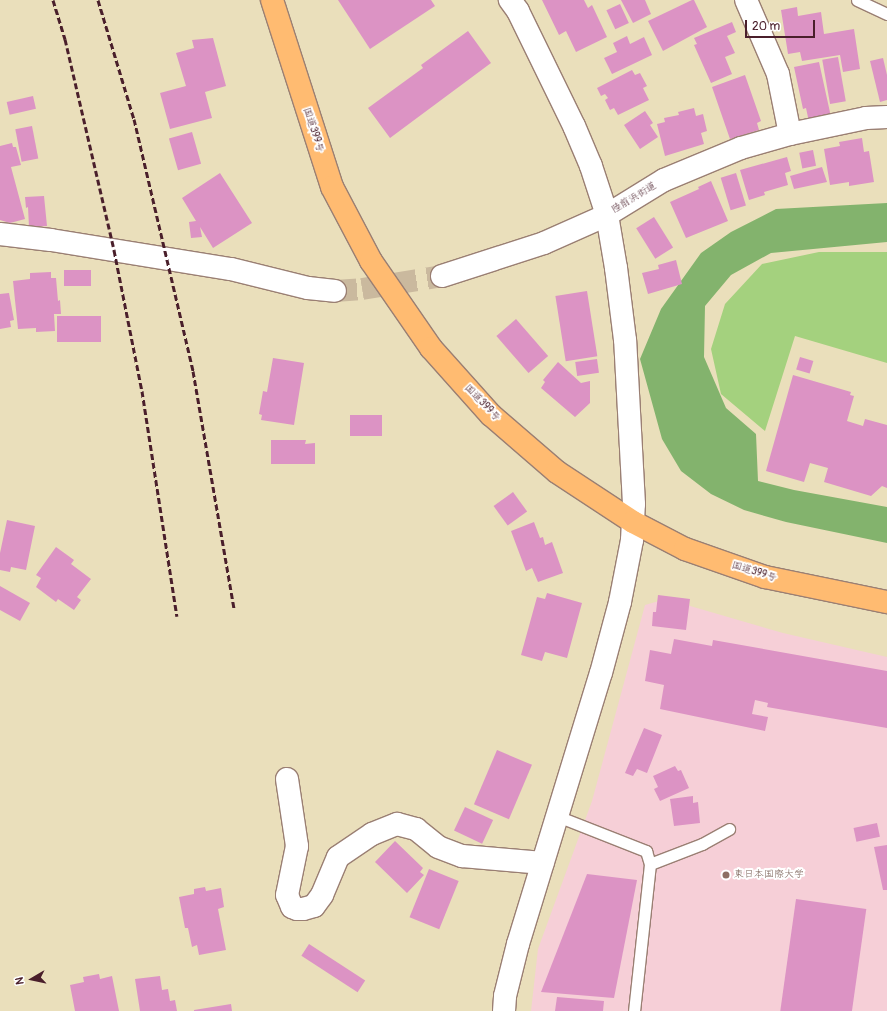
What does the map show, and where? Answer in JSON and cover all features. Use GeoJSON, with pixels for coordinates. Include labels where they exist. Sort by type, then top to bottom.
{"type":"FeatureCollection","features":[{"type":"Feature","properties":{"kind":"highway","name":"国道399号"},"geometry":{"type":"LineString","coordinates":[[272,0],[332,187],[372,261],[431,348],[497,420],[557,472],[633,522],[685,549],[765,577],[887,602]]}},
{"type":"Feature","properties":{"kind":"street","name":"陸前浜街道"},"geometry":{"type":"LineString","coordinates":[[510,0],[518,12],[574,126],[591,166],[607,214],[664,180],[740,148],[790,134],[866,118],[887,117]]}},
{"type":"Feature","properties":{"kind":"street"},"geometry":{"type":"LineString","coordinates":[[746,0],[778,74],[790,134]]}},
{"type":"Feature","properties":{"kind":"street"},"geometry":{"type":"LineString","coordinates":[[442,276],[544,243],[607,214],[616,268],[625,340],[633,469],[632,540],[620,602],[601,673],[518,944],[505,996],[504,1011]]}},
{"type":"Feature","properties":{"kind":"street"},"geometry":{"type":"LineString","coordinates":[[0,234],[51,240],[231,269],[308,288],[335,291]]}},
{"type":"Feature","properties":{"kind":"street"},"geometry":{"type":"LineString","coordinates":[[287,779],[297,846],[287,895],[292,907],[297,909],[314,906],[322,895],[338,857],[372,834],[397,824],[416,829],[438,847],[462,856],[543,863]]}},
{"type":"Feature","properties":{"kind":"lane"},"geometry":{"type":"LineString","coordinates":[[857,0],[887,14]]}},
{"type":"Feature","properties":{"kind":"lane"},"geometry":{"type":"LineString","coordinates":[[557,816],[646,851],[650,864],[634,1011]]}},
{"type":"Feature","properties":{"kind":"lane"},"geometry":{"type":"LineString","coordinates":[[650,864],[702,844],[729,829]]}},
{"type":"Feature","properties":{"kind":"shaded area","name":"東日本国際大学"},"geometry":{"type":"Polygon","coordinates":[[[666,599],[783,633],[887,657],[887,1011],[531,1011],[538,949],[592,801],[645,605],[666,599]]]}},
{"type":"Feature","properties":{"kind":"green space"},"geometry":{"type":"Polygon","coordinates":[[[887,203],[887,242],[771,253],[731,275],[705,306],[704,357],[726,408],[756,434],[758,481],[794,490],[887,507],[887,543],[786,522],[744,510],[711,494],[681,471],[662,439],[640,359],[661,309],[701,253],[731,232],[776,209],[887,203]]]}},
{"type":"Feature","properties":{"kind":"green space"},"geometry":{"type":"Polygon","coordinates":[[[819,252],[887,252],[887,363],[795,336],[765,431],[721,394],[711,349],[725,304],[762,264],[819,252]]]}},
{"type":"Feature","properties":{"kind":"building"},"geometry":{"type":"Polygon","coordinates":[[[338,0],[431,0],[435,6],[370,49],[338,0]]]}},
{"type":"Feature","properties":{"kind":"building"},"geometry":{"type":"Polygon","coordinates":[[[542,0],[584,0],[588,8],[592,5],[607,37],[576,52],[566,31],[559,35],[542,0]]]}},
{"type":"Feature","properties":{"kind":"building"},"geometry":{"type":"Polygon","coordinates":[[[621,0],[645,0],[651,14],[633,23],[621,0]]]}},
{"type":"Feature","properties":{"kind":"building"},"geometry":{"type":"Polygon","coordinates":[[[694,0],[707,27],[663,51],[648,21],[694,0]]]}},
{"type":"Feature","properties":{"kind":"building"},"geometry":{"type":"Polygon","coordinates":[[[620,4],[629,23],[615,29],[606,10],[620,4]]]}},
{"type":"Feature","properties":{"kind":"building"},"geometry":{"type":"Polygon","coordinates":[[[797,7],[798,16],[821,12],[824,34],[854,29],[860,69],[843,72],[840,55],[802,61],[800,52],[788,54],[781,10],[797,7]]]}},
{"type":"Feature","properties":{"kind":"building"},"geometry":{"type":"Polygon","coordinates":[[[732,22],[736,32],[727,36],[735,53],[725,57],[732,74],[711,83],[694,45],[697,44],[694,38],[732,22]]]}},
{"type":"Feature","properties":{"kind":"building"},"geometry":{"type":"Polygon","coordinates":[[[468,31],[491,63],[390,138],[368,108],[423,68],[421,65],[468,31]]]}},
{"type":"Feature","properties":{"kind":"building"},"geometry":{"type":"Polygon","coordinates":[[[627,36],[630,44],[644,37],[652,55],[612,74],[604,58],[617,52],[613,43],[627,36]]]}},
{"type":"Feature","properties":{"kind":"building"},"geometry":{"type":"Polygon","coordinates":[[[213,38],[226,86],[205,92],[212,118],[170,129],[160,93],[186,86],[176,53],[194,48],[192,40],[213,38]]]}},
{"type":"Feature","properties":{"kind":"building"},"geometry":{"type":"Polygon","coordinates":[[[838,57],[846,101],[830,104],[822,60],[838,57]]]}},
{"type":"Feature","properties":{"kind":"building"},"geometry":{"type":"Polygon","coordinates":[[[883,58],[887,75],[887,100],[880,102],[870,61],[883,58]]]}},
{"type":"Feature","properties":{"kind":"building"},"geometry":{"type":"Polygon","coordinates":[[[819,62],[831,117],[809,122],[806,108],[803,109],[794,67],[819,62]]]}},
{"type":"Feature","properties":{"kind":"building"},"geometry":{"type":"Polygon","coordinates":[[[632,70],[635,75],[640,73],[647,86],[643,88],[649,100],[618,115],[614,108],[610,110],[605,100],[608,98],[605,94],[601,96],[597,88],[632,70]]]}},
{"type":"Feature","properties":{"kind":"building"},"geometry":{"type":"Polygon","coordinates":[[[745,75],[761,121],[757,123],[759,130],[730,139],[712,87],[745,75]]]}},
{"type":"Feature","properties":{"kind":"building"},"geometry":{"type":"Polygon","coordinates":[[[33,96],[36,109],[10,115],[7,102],[33,96]]]}},
{"type":"Feature","properties":{"kind":"building"},"geometry":{"type":"Polygon","coordinates":[[[694,108],[696,116],[703,114],[707,131],[701,133],[704,144],[665,156],[657,124],[665,122],[664,118],[679,115],[678,112],[694,108]]]}},
{"type":"Feature","properties":{"kind":"building"},"geometry":{"type":"Polygon","coordinates":[[[645,111],[653,123],[650,125],[658,137],[640,149],[624,125],[645,111]]]}},
{"type":"Feature","properties":{"kind":"building"},"geometry":{"type":"Polygon","coordinates":[[[32,126],[38,158],[22,162],[15,129],[32,126]]]}},
{"type":"Feature","properties":{"kind":"building"},"geometry":{"type":"Polygon","coordinates":[[[192,132],[201,164],[178,170],[169,139],[192,132]]]}},
{"type":"Feature","properties":{"kind":"building"},"geometry":{"type":"Polygon","coordinates":[[[862,138],[864,152],[869,151],[874,182],[849,186],[849,182],[830,185],[824,149],[840,146],[839,142],[862,138]]]}},
{"type":"Feature","properties":{"kind":"building"},"geometry":{"type":"Polygon","coordinates":[[[12,143],[13,147],[16,147],[21,165],[11,167],[25,219],[10,223],[0,220],[0,146],[12,143]]]}},
{"type":"Feature","properties":{"kind":"building"},"geometry":{"type":"Polygon","coordinates":[[[813,150],[816,166],[802,168],[799,153],[813,150]]]}},
{"type":"Feature","properties":{"kind":"building"},"geometry":{"type":"Polygon","coordinates":[[[787,157],[791,171],[785,173],[788,185],[764,192],[765,195],[749,200],[740,170],[787,157]]]}},
{"type":"Feature","properties":{"kind":"building"},"geometry":{"type":"Polygon","coordinates":[[[822,167],[827,182],[794,189],[790,176],[822,167]]]}},
{"type":"Feature","properties":{"kind":"building"},"geometry":{"type":"Polygon","coordinates":[[[220,173],[252,223],[213,248],[200,227],[202,237],[191,238],[189,222],[196,221],[182,198],[220,173]]]}},
{"type":"Feature","properties":{"kind":"building"},"geometry":{"type":"Polygon","coordinates":[[[736,173],[746,206],[731,210],[721,178],[736,173]]]}},
{"type":"Feature","properties":{"kind":"building"},"geometry":{"type":"Polygon","coordinates":[[[711,181],[728,221],[686,238],[670,202],[699,189],[698,187],[711,181]]]}},
{"type":"Feature","properties":{"kind":"building"},"geometry":{"type":"Polygon","coordinates":[[[44,196],[47,226],[29,227],[28,207],[26,208],[25,197],[44,196]]]}},
{"type":"Feature","properties":{"kind":"building"},"geometry":{"type":"Polygon","coordinates":[[[654,217],[673,248],[655,259],[636,228],[654,217]]]}},
{"type":"Feature","properties":{"kind":"building"},"geometry":{"type":"Polygon","coordinates":[[[676,260],[682,284],[648,294],[642,273],[659,269],[658,265],[676,260]]]}},
{"type":"Feature","properties":{"kind":"building"},"geometry":{"type":"Polygon","coordinates":[[[64,270],[91,270],[91,286],[64,286],[64,270]]]}},
{"type":"Feature","properties":{"kind":"building"},"geometry":{"type":"Polygon","coordinates":[[[51,272],[51,278],[56,278],[61,314],[54,314],[55,331],[36,332],[36,328],[18,329],[13,281],[30,279],[30,273],[51,272]]]}},
{"type":"Feature","properties":{"kind":"building"},"geometry":{"type":"Polygon","coordinates":[[[587,291],[597,356],[566,361],[555,296],[587,291]]]}},
{"type":"Feature","properties":{"kind":"building"},"geometry":{"type":"Polygon","coordinates":[[[9,293],[14,320],[10,321],[11,327],[0,329],[0,294],[9,293]]]}},
{"type":"Feature","properties":{"kind":"building"},"geometry":{"type":"Polygon","coordinates":[[[57,316],[101,316],[101,342],[57,342],[57,316]]]}},
{"type":"Feature","properties":{"kind":"building"},"geometry":{"type":"Polygon","coordinates":[[[516,319],[548,356],[529,373],[496,336],[516,319]]]}},
{"type":"Feature","properties":{"kind":"building"},"geometry":{"type":"Polygon","coordinates":[[[800,357],[813,361],[810,374],[796,369],[800,357]]]}},
{"type":"Feature","properties":{"kind":"building"},"geometry":{"type":"Polygon","coordinates":[[[273,358],[304,363],[294,425],[261,420],[262,415],[259,414],[263,391],[267,392],[273,358]]]}},
{"type":"Feature","properties":{"kind":"building"},"geometry":{"type":"Polygon","coordinates":[[[597,359],[599,373],[577,376],[575,362],[597,359]]]}},
{"type":"Feature","properties":{"kind":"building"},"geometry":{"type":"Polygon","coordinates":[[[558,362],[581,383],[590,381],[590,403],[575,417],[541,388],[545,382],[543,380],[558,362]]]}},
{"type":"Feature","properties":{"kind":"building"},"geometry":{"type":"Polygon","coordinates":[[[793,375],[851,392],[850,395],[854,396],[847,421],[863,426],[865,419],[887,425],[887,488],[882,486],[871,496],[824,482],[828,468],[810,463],[804,482],[766,471],[793,375]]]}},
{"type":"Feature","properties":{"kind":"building"},"geometry":{"type":"Polygon","coordinates":[[[350,415],[382,415],[382,436],[350,436],[350,415]]]}},
{"type":"Feature","properties":{"kind":"building"},"geometry":{"type":"Polygon","coordinates":[[[271,440],[306,440],[305,444],[315,443],[315,464],[271,464],[271,440]]]}},
{"type":"Feature","properties":{"kind":"building"},"geometry":{"type":"Polygon","coordinates":[[[513,492],[527,511],[508,526],[494,506],[513,492]]]}},
{"type":"Feature","properties":{"kind":"building"},"geometry":{"type":"Polygon","coordinates":[[[7,520],[35,526],[26,570],[11,567],[10,572],[0,570],[0,553],[7,520]]]}},
{"type":"Feature","properties":{"kind":"building"},"geometry":{"type":"Polygon","coordinates":[[[534,522],[540,538],[543,537],[545,545],[552,542],[563,573],[538,582],[532,568],[526,571],[511,531],[534,522]]]}},
{"type":"Feature","properties":{"kind":"building"},"geometry":{"type":"Polygon","coordinates":[[[56,547],[74,560],[71,564],[91,579],[77,597],[81,600],[74,610],[58,599],[56,602],[36,587],[41,578],[36,575],[56,547]]]}},
{"type":"Feature","properties":{"kind":"building"},"geometry":{"type":"Polygon","coordinates":[[[0,586],[30,603],[20,621],[0,610],[0,586]]]}},
{"type":"Feature","properties":{"kind":"building"},"geometry":{"type":"Polygon","coordinates":[[[547,593],[582,603],[567,658],[545,652],[542,661],[521,655],[537,597],[545,599],[547,593]]]}},
{"type":"Feature","properties":{"kind":"building"},"geometry":{"type":"Polygon","coordinates":[[[658,595],[690,599],[686,630],[652,626],[653,612],[656,612],[658,595]]]}},
{"type":"Feature","properties":{"kind":"building"},"geometry":{"type":"Polygon","coordinates":[[[674,639],[712,646],[713,640],[887,671],[887,728],[767,707],[768,703],[755,700],[752,714],[768,717],[765,731],[660,709],[664,685],[645,681],[650,650],[671,654],[674,639]]]}},
{"type":"Feature","properties":{"kind":"building"},"geometry":{"type":"Polygon","coordinates":[[[644,728],[662,735],[647,773],[637,769],[633,776],[625,773],[644,728]]]}},
{"type":"Feature","properties":{"kind":"building"},"geometry":{"type":"Polygon","coordinates":[[[497,750],[532,765],[509,819],[474,804],[497,750]]]}},
{"type":"Feature","properties":{"kind":"building"},"geometry":{"type":"Polygon","coordinates":[[[675,766],[678,771],[681,770],[689,788],[660,801],[654,789],[658,787],[653,776],[675,766]]]}},
{"type":"Feature","properties":{"kind":"building"},"geometry":{"type":"Polygon","coordinates":[[[693,796],[693,803],[698,802],[700,823],[674,826],[670,799],[693,796]]]}},
{"type":"Feature","properties":{"kind":"building"},"geometry":{"type":"Polygon","coordinates":[[[465,807],[493,820],[482,844],[454,831],[465,807]]]}},
{"type":"Feature","properties":{"kind":"building"},"geometry":{"type":"Polygon","coordinates":[[[877,823],[880,837],[856,842],[854,828],[877,823]]]}},
{"type":"Feature","properties":{"kind":"building"},"geometry":{"type":"Polygon","coordinates":[[[395,841],[423,868],[420,872],[424,875],[407,893],[375,862],[395,841]]]}},
{"type":"Feature","properties":{"kind":"building"},"geometry":{"type":"Polygon","coordinates":[[[887,845],[887,890],[883,890],[874,847],[887,845]]]}},
{"type":"Feature","properties":{"kind":"building"},"geometry":{"type":"Polygon","coordinates":[[[429,869],[459,881],[439,929],[410,917],[429,869]]]}},
{"type":"Feature","properties":{"kind":"building"},"geometry":{"type":"Polygon","coordinates":[[[587,874],[637,880],[614,998],[541,992],[587,874]]]}},
{"type":"Feature","properties":{"kind":"building"},"geometry":{"type":"Polygon","coordinates":[[[205,887],[206,891],[221,888],[224,907],[218,909],[226,950],[199,955],[197,945],[192,947],[188,928],[185,928],[179,897],[194,894],[194,889],[205,887]]]}},
{"type":"Feature","properties":{"kind":"building"},"geometry":{"type":"Polygon","coordinates":[[[796,899],[866,909],[852,1011],[780,1011],[796,899]]]}},
{"type":"Feature","properties":{"kind":"building"},"geometry":{"type":"Polygon","coordinates":[[[309,944],[365,980],[358,992],[301,956],[309,944]]]}},
{"type":"Feature","properties":{"kind":"building"},"geometry":{"type":"Polygon","coordinates":[[[99,974],[100,979],[112,976],[119,1011],[75,1011],[70,985],[84,982],[83,977],[99,974]]]}},
{"type":"Feature","properties":{"kind":"building"},"geometry":{"type":"Polygon","coordinates":[[[160,976],[162,990],[168,989],[170,1001],[175,1000],[177,1011],[140,1011],[135,979],[160,976]]]}},
{"type":"Feature","properties":{"kind":"building"},"geometry":{"type":"Polygon","coordinates":[[[557,997],[604,1001],[603,1011],[555,1011],[557,997]]]}},
{"type":"Feature","properties":{"kind":"building"},"geometry":{"type":"Polygon","coordinates":[[[231,1004],[232,1011],[194,1011],[194,1010],[231,1004]]]}},
{"type":"Feature","properties":{"kind":"tunnel"},"geometry":{"type":"LineString","coordinates":[[335,291],[362,289],[442,276]]}},
{"type":"Feature","properties":{"kind":"railway"},"geometry":{"type":"LineString","coordinates":[[53,0],[65,39],[114,250],[142,391],[177,616]]}},
{"type":"Feature","properties":{"kind":"railway"},"geometry":{"type":"LineString","coordinates":[[98,0],[134,119],[193,371],[234,609]]}},
{"type":"Feature","properties":{"kind":"place","name":"東日本国際大学"},"geometry":{"type":"Point","coordinates":[726,875]}}]}
